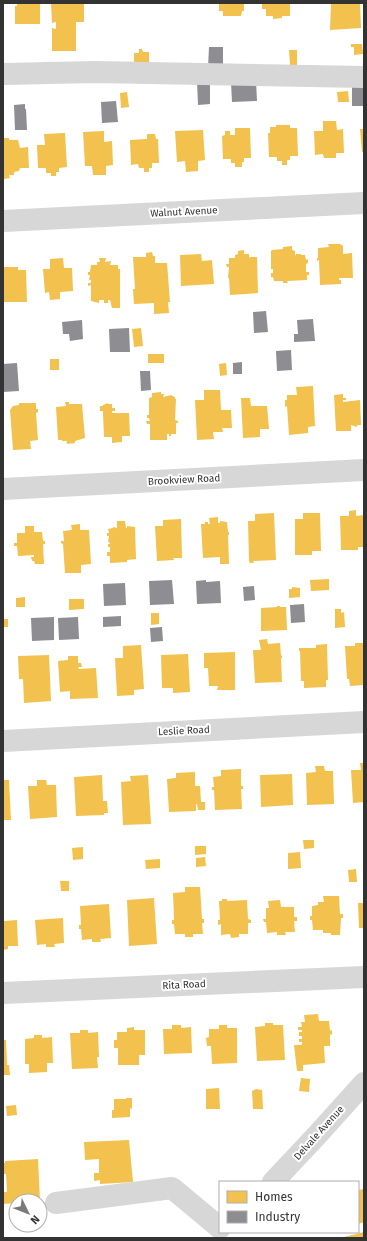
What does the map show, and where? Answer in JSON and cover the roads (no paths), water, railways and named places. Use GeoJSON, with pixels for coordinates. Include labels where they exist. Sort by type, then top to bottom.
{"type":"FeatureCollection","features":[{"type":"Feature","properties":{"kind":"street"},"geometry":{"type":"LineString","coordinates":[[3,74],[94,72],[364,77]]}},
{"type":"Feature","properties":{"kind":"street","name":"Walnut Avenue"},"geometry":{"type":"LineString","coordinates":[[3,221],[364,203]]}},
{"type":"Feature","properties":{"kind":"street","name":"Brookview Road"},"geometry":{"type":"LineString","coordinates":[[3,489],[364,470]]}},
{"type":"Feature","properties":{"kind":"street","name":"Leslie Road"},"geometry":{"type":"LineString","coordinates":[[3,741],[364,722]]}},
{"type":"Feature","properties":{"kind":"street","name":"Rita Road"},"geometry":{"type":"LineString","coordinates":[[3,993],[364,977]]}},
{"type":"Feature","properties":{"kind":"street","name":"Delvale Avenue"},"geometry":{"type":"LineString","coordinates":[[274,1181],[364,1083]]}},
{"type":"Feature","properties":{"kind":"street"},"geometry":{"type":"LineString","coordinates":[[56,1203],[172,1188],[219,1229]]}}]}
